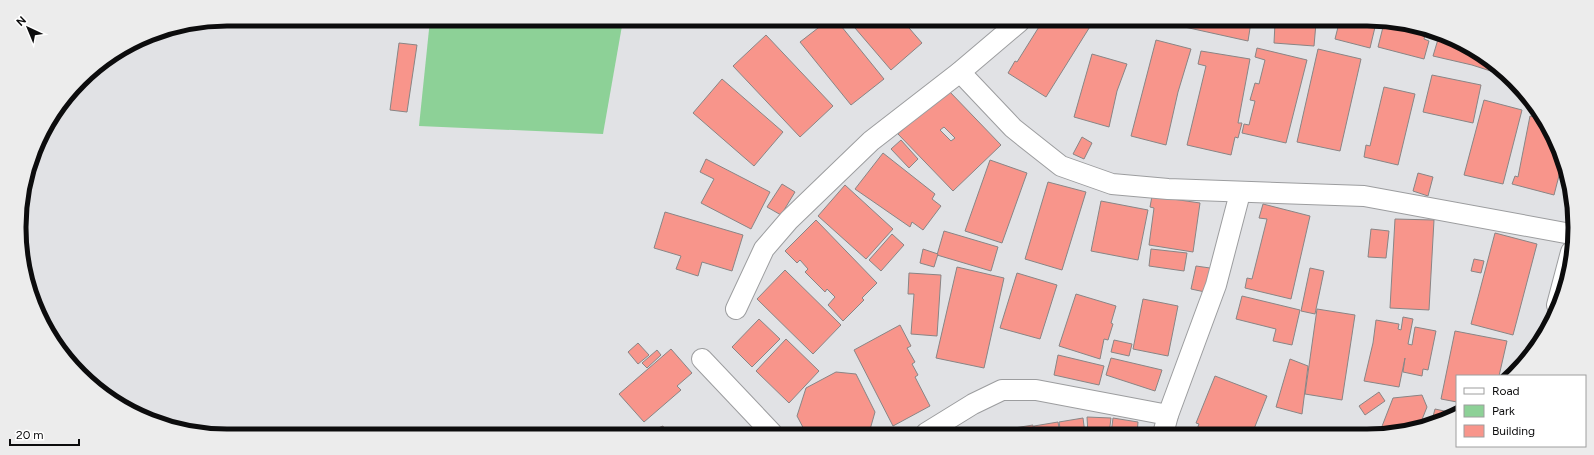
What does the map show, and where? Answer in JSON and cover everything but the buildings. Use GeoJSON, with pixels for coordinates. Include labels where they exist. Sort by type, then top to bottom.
{"type":"FeatureCollection","features":[{"type":"Feature","properties":{"kind":"street"},"geometry":{"type":"LineString","coordinates":[[736,309],[764,250],[789,220],[871,141],[960,72],[1014,26]]}},
{"type":"Feature","properties":{"kind":"street"},"geometry":{"type":"LineString","coordinates":[[960,72],[1013,128],[1061,166],[1112,184],[1240,193],[1364,196],[1568,233]]}},
{"type":"Feature","properties":{"kind":"street"},"geometry":{"type":"LineString","coordinates":[[1164,429],[1168,415],[1216,284],[1240,193]]}},
{"type":"Feature","properties":{"kind":"street"},"geometry":{"type":"LineString","coordinates":[[702,358],[768,429]]}},
{"type":"Feature","properties":{"kind":"street"},"geometry":{"type":"LineString","coordinates":[[932,429],[973,404],[1002,390],[1036,390],[1168,415]]}},
{"type":"Feature","properties":{"kind":"green space"},"geometry":{"type":"Polygon","coordinates":[[[429,26],[622,26],[603,134],[419,126],[429,26]]]}}]}
